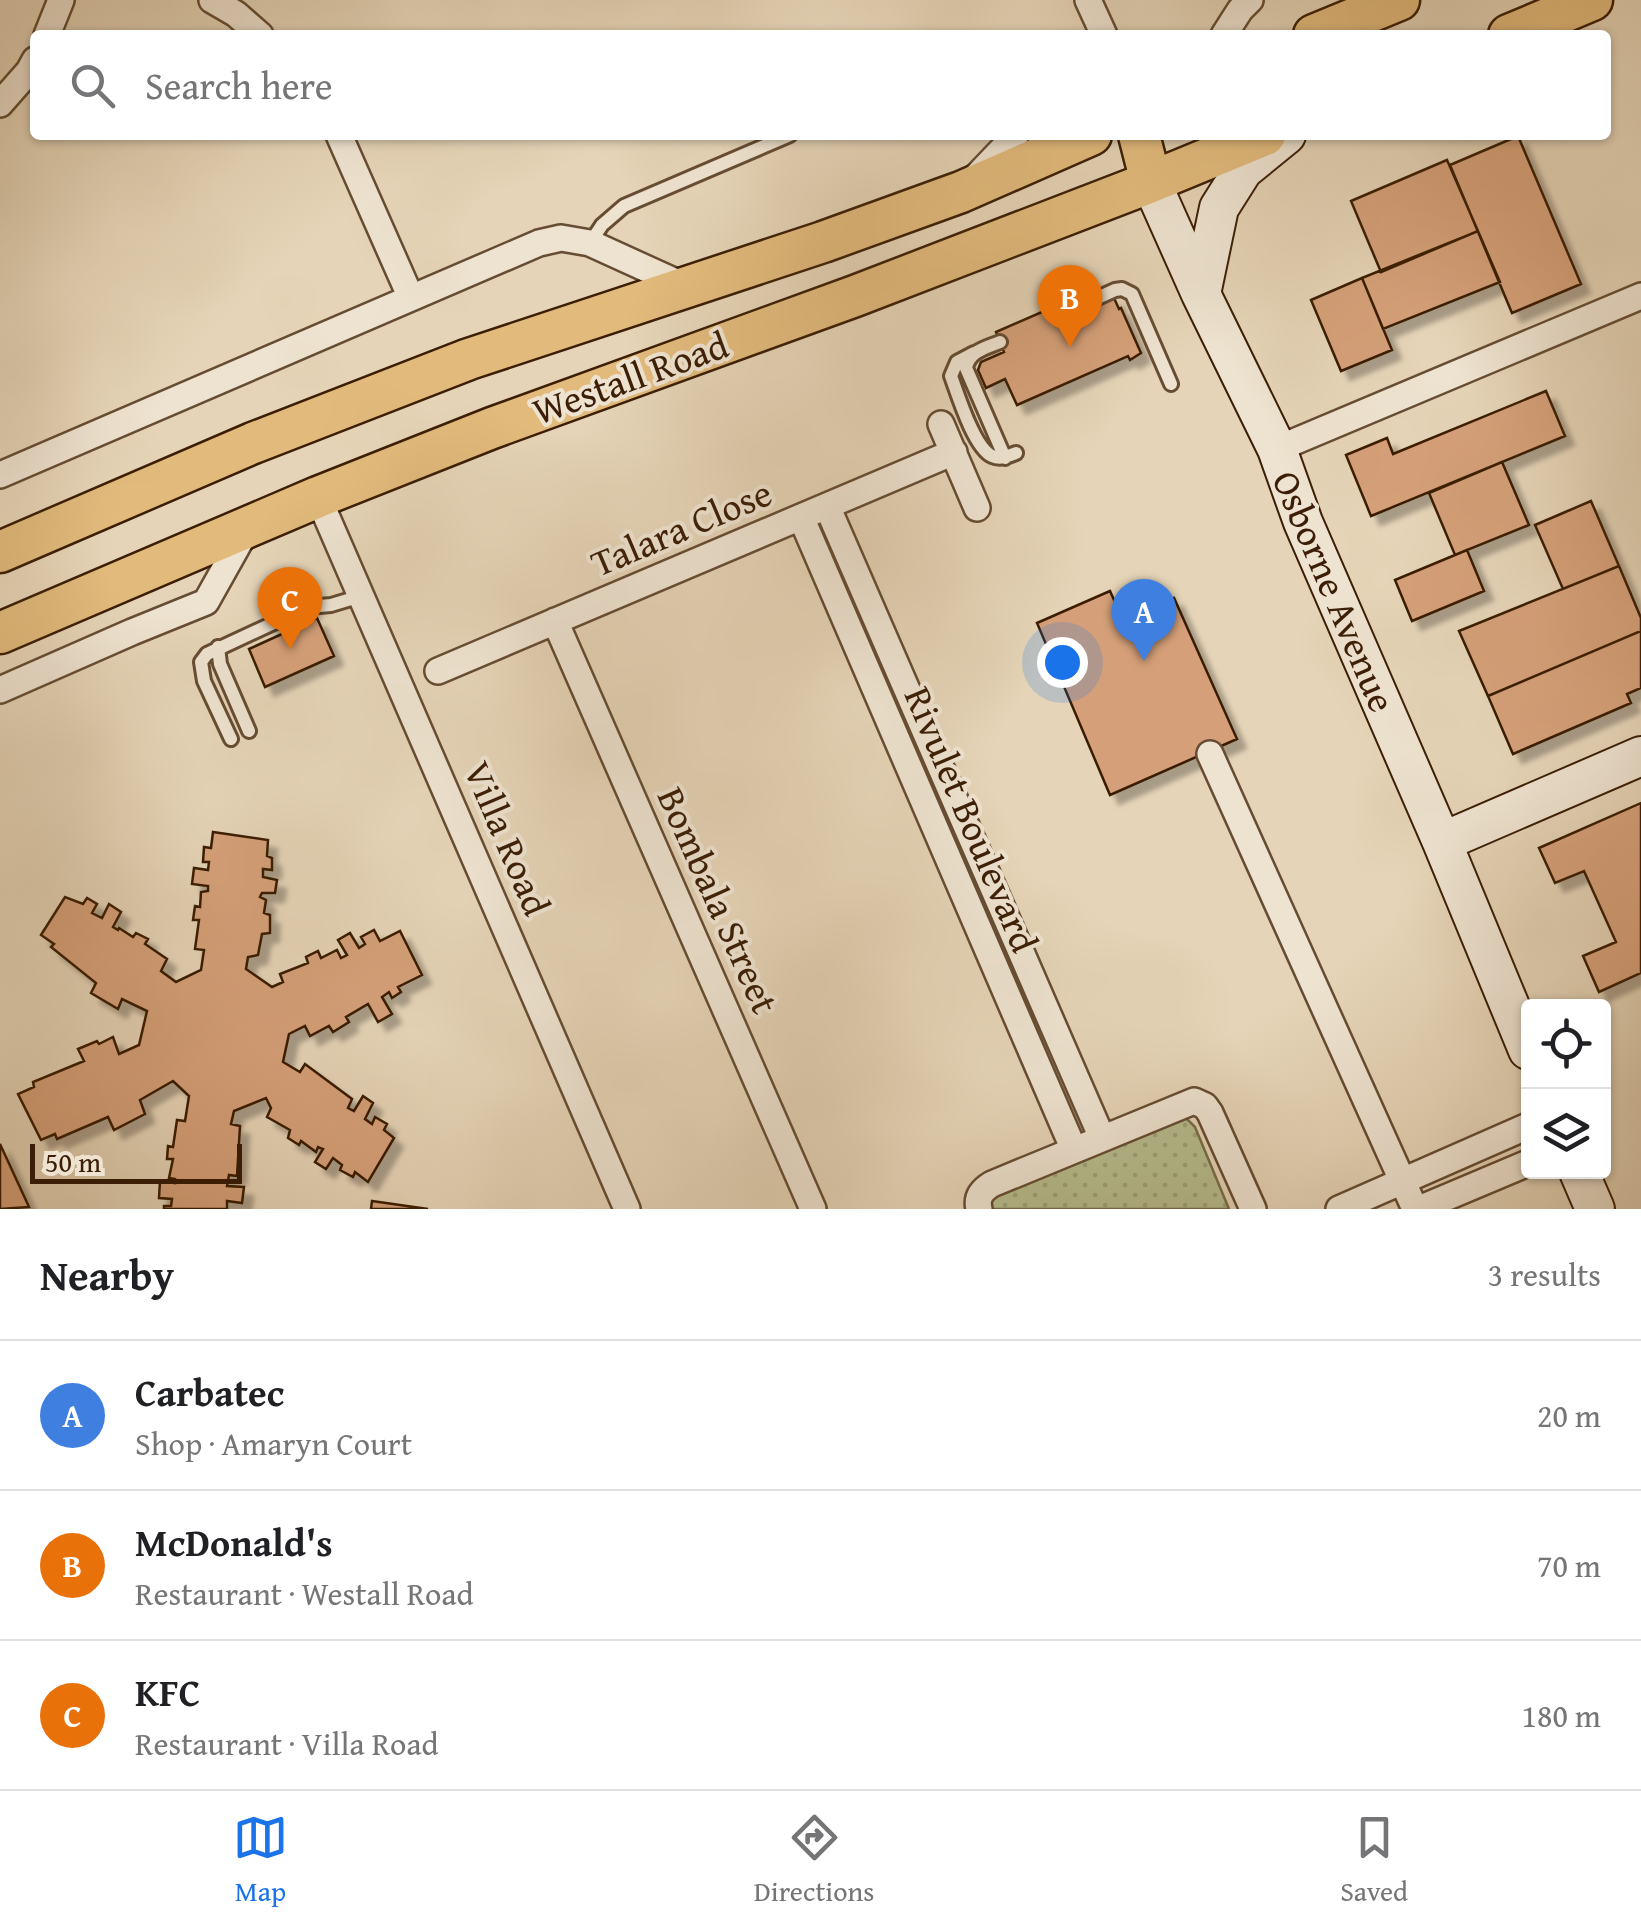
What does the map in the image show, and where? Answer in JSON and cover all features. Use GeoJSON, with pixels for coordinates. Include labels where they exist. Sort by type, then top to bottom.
{"type":"FeatureCollection","features":[{"type":"Feature","properties":{"kind":"main road"},"geometry":{"type":"LineString","coordinates":[[1326,30],[1399,0]]}},
{"type":"Feature","properties":{"kind":"main road"},"geometry":{"type":"LineString","coordinates":[[1521,30],[1592,0]]}},
{"type":"Feature","properties":{"kind":"main road","name":"Westall Road"},"geometry":{"type":"LineString","coordinates":[[0,552],[253,443],[469,359],[689,288],[961,192],[1079,140]]}},
{"type":"Feature","properties":{"kind":"main road","name":"Osborne Avenue"},"geometry":{"type":"LineString","coordinates":[[1140,140],[1151,182],[1277,449],[1303,522],[1521,1033]]}},
{"type":"Feature","properties":{"kind":"main road","name":"Westall Road"},"geometry":{"type":"LineString","coordinates":[[0,633],[318,497],[492,428],[856,296],[1253,140]]}},
{"type":"Feature","properties":{"kind":"main road"},"geometry":{"type":"LineString","coordinates":[[1201,294],[1219,208],[1243,170],[1280,140]]}},
{"type":"Feature","properties":{"kind":"main road"},"geometry":{"type":"LineString","coordinates":[[1442,842],[1641,756]]}},
{"type":"Feature","properties":{"kind":"main road"},"geometry":{"type":"LineString","coordinates":[[1582,1179],[1595,1209]]}},
{"type":"Feature","properties":{"kind":"street"},"geometry":{"type":"LineString","coordinates":[[49,30],[61,0]]}},
{"type":"Feature","properties":{"kind":"street"},"geometry":{"type":"LineString","coordinates":[[212,0],[254,30]]}},
{"type":"Feature","properties":{"kind":"street"},"geometry":{"type":"LineString","coordinates":[[1084,30],[1091,5]]}},
{"type":"Feature","properties":{"kind":"street"},"geometry":{"type":"LineString","coordinates":[[1091,5],[1102,30]]}},
{"type":"Feature","properties":{"kind":"street"},"geometry":{"type":"LineString","coordinates":[[1228,30],[1245,5]]}},
{"type":"Feature","properties":{"kind":"street"},"geometry":{"type":"LineString","coordinates":[[0,104],[30,69]]}},
{"type":"Feature","properties":{"kind":"street"},"geometry":{"type":"LineString","coordinates":[[341,140],[410,298]]}},
{"type":"Feature","properties":{"kind":"street"},"geometry":{"type":"LineString","coordinates":[[961,192],[1011,140]]}},
{"type":"Feature","properties":{"kind":"street","name":"Westall Road"},"geometry":{"type":"LineString","coordinates":[[0,475],[540,243],[560,238],[590,242],[689,288]]}},
{"type":"Feature","properties":{"kind":"street"},"geometry":{"type":"LineString","coordinates":[[1277,449],[1641,296]]}},
{"type":"Feature","properties":{"kind":"street"},"geometry":{"type":"LineString","coordinates":[[942,424],[976,508]]}},
{"type":"Feature","properties":{"kind":"street","name":"Talara Close"},"geometry":{"type":"LineString","coordinates":[[438,672],[954,452]]}},
{"type":"Feature","properties":{"kind":"street","name":"Villa Road"},"geometry":{"type":"LineString","coordinates":[[318,497],[627,1209]]}},
{"type":"Feature","properties":{"kind":"street","name":"Rivulet Boulevard"},"geometry":{"type":"LineString","coordinates":[[827,506],[1102,1138]]}},
{"type":"Feature","properties":{"kind":"street","name":"Rivulet Boulevard"},"geometry":{"type":"LineString","coordinates":[[801,517],[1074,1150]]}},
{"type":"Feature","properties":{"kind":"street"},"geometry":{"type":"LineString","coordinates":[[0,690],[206,602],[248,527]]}},
{"type":"Feature","properties":{"kind":"street","name":"Bombala Street"},"geometry":{"type":"LineString","coordinates":[[555,621],[813,1209]]}},
{"type":"Feature","properties":{"kind":"street"},"geometry":{"type":"LineString","coordinates":[[1210,754],[1417,1209],[1521,1166]]}},
{"type":"Feature","properties":{"kind":"street"},"geometry":{"type":"LineString","coordinates":[[956,874],[982,863]]}},
{"type":"Feature","properties":{"kind":"street"},"geometry":{"type":"LineString","coordinates":[[979,1209],[978,1200],[985,1188],[1188,1102],[1200,1102],[1210,1113],[1252,1209]]}},
{"type":"Feature","properties":{"kind":"street"},"geometry":{"type":"LineString","coordinates":[[1339,1209],[1521,1129]]}},
{"type":"Feature","properties":{"kind":"lane"},"geometry":{"type":"LineString","coordinates":[[590,242],[602,224],[624,206],[778,140]]}},
{"type":"Feature","properties":{"kind":"lane"},"geometry":{"type":"LineString","coordinates":[[1062,314],[1115,290],[1128,290],[1171,384]]}},
{"type":"Feature","properties":{"kind":"lane"},"geometry":{"type":"LineString","coordinates":[[1000,342],[974,353],[967,361],[968,373],[1010,455]]}},
{"type":"Feature","properties":{"kind":"lane"},"geometry":{"type":"LineString","coordinates":[[230,739],[204,681],[201,662],[207,654],[308,606],[331,605],[361,596]]}},
{"type":"Feature","properties":{"kind":"lane"},"geometry":{"type":"LineString","coordinates":[[218,647],[220,664],[249,731]]}},
{"type":"Feature","properties":{"kind":"green space"},"geometry":{"type":"Polygon","coordinates":[[[1180,1112],[1195,1127],[1229,1209],[990,1209],[994,1189],[1180,1112]]]}},
{"type":"Feature","properties":{"kind":"building"},"geometry":{"type":"Polygon","coordinates":[[[1509,140],[1520,140],[1581,284],[1512,313],[1450,165],[1509,140]]]}},
{"type":"Feature","properties":{"kind":"building"},"geometry":{"type":"Polygon","coordinates":[[[1447,160],[1478,231],[1381,272],[1351,201],[1447,160]]]}},
{"type":"Feature","properties":{"kind":"building"},"geometry":{"type":"Polygon","coordinates":[[[1478,231],[1500,282],[1383,329],[1362,278],[1478,231]]]}},
{"type":"Feature","properties":{"kind":"building"},"geometry":{"type":"Polygon","coordinates":[[[1362,278],[1392,350],[1341,371],[1311,300],[1362,278]]]}},
{"type":"Feature","properties":{"kind":"building"},"geometry":{"type":"Polygon","coordinates":[[[1114,298],[1141,353],[1017,405],[1005,379],[986,388],[978,370],[981,362],[1004,352],[996,332],[1058,305],[1064,320],[1114,298]]]}},
{"type":"Feature","properties":{"kind":"building"},"geometry":{"type":"Polygon","coordinates":[[[1546,391],[1565,436],[1371,516],[1346,455],[1387,438],[1393,454],[1546,391]]]}},
{"type":"Feature","properties":{"kind":"building"},"geometry":{"type":"Polygon","coordinates":[[[1502,462],[1529,525],[1455,555],[1429,493],[1502,462]]]}},
{"type":"Feature","properties":{"kind":"building"},"geometry":{"type":"Polygon","coordinates":[[[1591,501],[1619,566],[1563,589],[1535,525],[1591,501]]]}},
{"type":"Feature","properties":{"kind":"building"},"geometry":{"type":"Polygon","coordinates":[[[1467,550],[1484,591],[1412,621],[1395,580],[1467,550]]]}},
{"type":"Feature","properties":{"kind":"building"},"geometry":{"type":"Polygon","coordinates":[[[1619,566],[1641,618],[1641,631],[1488,696],[1459,631],[1619,566]]]}},
{"type":"Feature","properties":{"kind":"building"},"geometry":{"type":"Polygon","coordinates":[[[1110,591],[1123,620],[1174,598],[1237,739],[1110,795],[1037,623],[1110,591]]]}},
{"type":"Feature","properties":{"kind":"building"},"geometry":{"type":"Polygon","coordinates":[[[317,618],[334,656],[265,687],[249,649],[317,618]]]}},
{"type":"Feature","properties":{"kind":"building"},"geometry":{"type":"Polygon","coordinates":[[[1641,631],[1641,688],[1627,694],[1631,703],[1513,754],[1488,696],[1641,631]]]}},
{"type":"Feature","properties":{"kind":"building"},"geometry":{"type":"Polygon","coordinates":[[[1641,803],[1641,973],[1599,992],[1583,956],[1616,942],[1584,871],[1555,883],[1539,848],[1641,803]]]}},
{"type":"Feature","properties":{"kind":"building"},"geometry":{"type":"Polygon","coordinates":[[[213,832],[268,840],[267,856],[272,858],[272,870],[263,869],[263,877],[277,880],[275,893],[262,893],[260,897],[266,900],[264,913],[270,915],[270,933],[262,934],[258,955],[248,957],[246,969],[272,987],[283,982],[280,974],[308,963],[306,957],[318,951],[321,958],[337,950],[341,958],[347,955],[338,940],[350,933],[359,948],[365,944],[361,937],[374,930],[380,941],[400,931],[422,975],[398,987],[401,992],[392,998],[389,992],[382,997],[392,1014],[378,1022],[368,1004],[346,1017],[349,1022],[333,1032],[329,1026],[310,1036],[305,1026],[289,1034],[283,1062],[300,1072],[305,1064],[352,1099],[348,1108],[354,1111],[363,1096],[373,1103],[365,1119],[372,1124],[375,1117],[387,1124],[384,1130],[394,1138],[368,1182],[355,1172],[353,1177],[340,1170],[342,1165],[333,1158],[326,1169],[315,1162],[323,1149],[318,1147],[316,1152],[301,1141],[299,1145],[288,1138],[290,1130],[267,1117],[271,1108],[266,1098],[234,1111],[231,1124],[240,1126],[237,1176],[229,1175],[227,1186],[244,1187],[242,1203],[227,1201],[227,1209],[164,1209],[171,1206],[172,1199],[159,1198],[160,1181],[175,1183],[175,1179],[169,1178],[173,1159],[167,1159],[168,1146],[173,1147],[177,1120],[185,1121],[189,1096],[173,1081],[140,1100],[145,1114],[114,1130],[108,1117],[57,1139],[55,1134],[41,1140],[18,1094],[34,1087],[33,1082],[84,1061],[78,1049],[97,1041],[99,1044],[113,1037],[119,1054],[139,1045],[147,1011],[122,999],[118,1009],[91,993],[96,983],[41,935],[65,897],[83,904],[87,898],[97,904],[92,913],[102,918],[109,904],[121,912],[113,927],[148,939],[145,944],[167,959],[161,971],[176,982],[201,970],[204,950],[195,949],[199,920],[193,920],[195,906],[200,907],[201,892],[208,891],[208,886],[192,884],[194,868],[208,870],[209,862],[203,862],[204,847],[211,848],[213,832]]]}},
{"type":"Feature","properties":{"kind":"building"},"geometry":{"type":"Polygon","coordinates":[[[0,1144],[29,1207],[0,1209],[0,1144]]]}},
{"type":"Feature","properties":{"kind":"building"},"geometry":{"type":"Polygon","coordinates":[[[372,1201],[428,1209],[371,1209],[372,1201]]]}},
{"type":"Feature","properties":{"kind":"place","name":"McDonald's"},"geometry":{"type":"Point","coordinates":[1070,347]}},
{"type":"Feature","properties":{"kind":"place","name":"KFC"},"geometry":{"type":"Point","coordinates":[290,649]}},
{"type":"Feature","properties":{"kind":"place","name":"Carbatec"},"geometry":{"type":"Point","coordinates":[1144,661]}}]}
